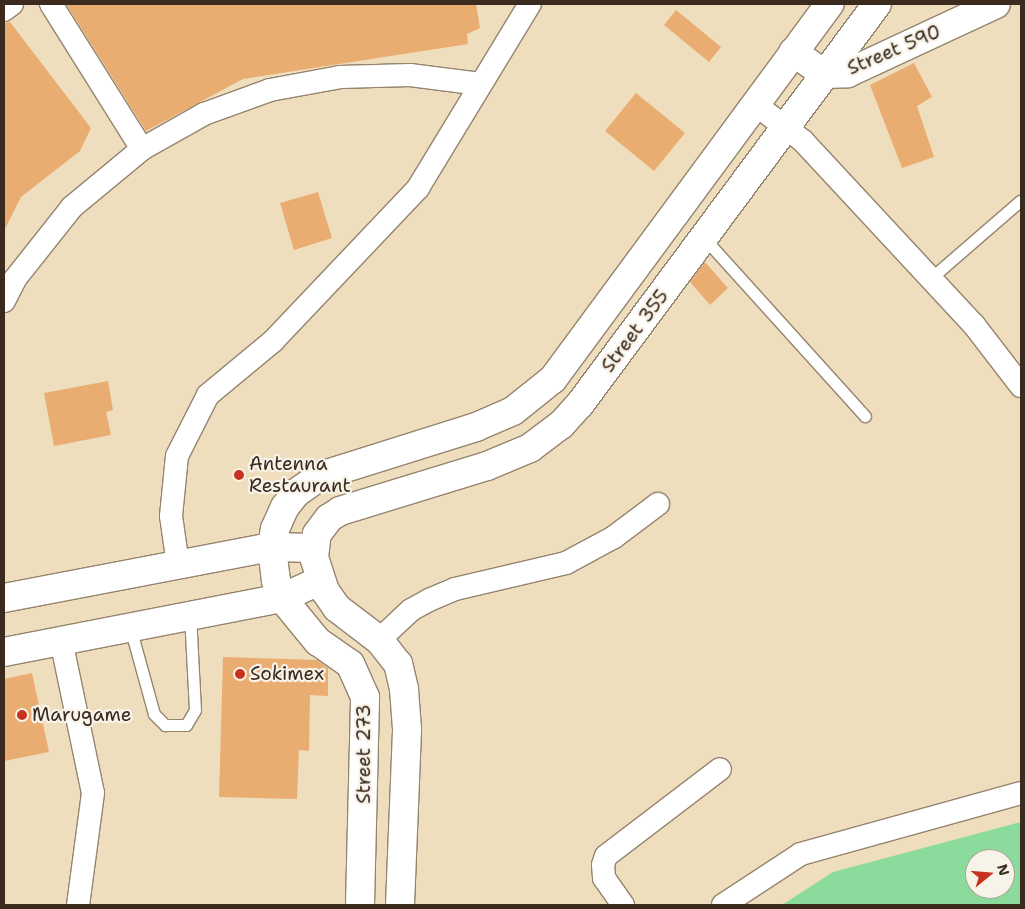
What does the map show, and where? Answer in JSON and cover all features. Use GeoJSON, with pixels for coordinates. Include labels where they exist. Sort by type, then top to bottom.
{"type":"FeatureCollection","features":[{"type":"Feature","properties":{"kind":"main road","name":"Street 355"},"geometry":{"type":"LineString","coordinates":[[272,547],[275,530],[285,507],[296,493],[320,476],[476,427],[513,411],[553,380],[829,4]]}},
{"type":"Feature","properties":{"kind":"main road","name":"Street 355"},"geometry":{"type":"LineString","coordinates":[[314,548],[322,525],[340,511],[487,466],[530,448],[561,425],[580,404],[877,4]]}},
{"type":"Feature","properties":{"kind":"main road","name":"Street 590"},"geometry":{"type":"LineString","coordinates":[[793,52],[825,74],[848,72],[996,4]]}},
{"type":"Feature","properties":{"kind":"main road"},"geometry":{"type":"LineString","coordinates":[[4,598],[272,547],[314,548],[319,581],[337,608],[379,640],[398,664],[406,719],[400,905]]}},
{"type":"Feature","properties":{"kind":"main road","name":"Street 273"},"geometry":{"type":"LineString","coordinates":[[272,547],[276,581],[282,598],[318,642],[350,664],[365,697],[360,905]]}},
{"type":"Feature","properties":{"kind":"main road"},"geometry":{"type":"LineString","coordinates":[[4,652],[282,598],[319,581]]}},
{"type":"Feature","properties":{"kind":"street"},"geometry":{"type":"LineString","coordinates":[[4,10],[12,4]]}},
{"type":"Feature","properties":{"kind":"street"},"geometry":{"type":"LineString","coordinates":[[51,4],[142,149]]}},
{"type":"Feature","properties":{"kind":"street"},"geometry":{"type":"LineString","coordinates":[[178,565],[171,516],[177,456],[208,395],[273,341],[418,188],[530,4]]}},
{"type":"Feature","properties":{"kind":"street"},"geometry":{"type":"LineString","coordinates":[[4,301],[15,279],[72,207],[142,149],[204,114],[288,87],[340,77],[410,75],[480,84]]}},
{"type":"Feature","properties":{"kind":"street"},"geometry":{"type":"LineString","coordinates":[[755,104],[803,141],[974,325],[1021,386]]}},
{"type":"Feature","properties":{"kind":"street"},"geometry":{"type":"LineString","coordinates":[[379,640],[411,610],[429,600],[455,590],[566,563],[614,537],[658,504]]}},
{"type":"Feature","properties":{"kind":"street"},"geometry":{"type":"LineString","coordinates":[[61,640],[93,793],[78,905]]}},
{"type":"Feature","properties":{"kind":"street"},"geometry":{"type":"LineString","coordinates":[[623,905],[604,878],[603,864],[606,856],[720,769]]}},
{"type":"Feature","properties":{"kind":"street"},"geometry":{"type":"LineString","coordinates":[[723,905],[801,854],[1021,793]]}},
{"type":"Feature","properties":{"kind":"lane"},"geometry":{"type":"LineString","coordinates":[[931,278],[1020,202]]}},
{"type":"Feature","properties":{"kind":"lane"},"geometry":{"type":"LineString","coordinates":[[704,238],[865,416]]}},
{"type":"Feature","properties":{"kind":"lane"},"geometry":{"type":"LineString","coordinates":[[130,627],[154,714],[165,725],[186,724],[194,710],[190,615]]}},
{"type":"Feature","properties":{"kind":"green space"},"geometry":{"type":"Polygon","coordinates":[[[1021,822],[1021,905],[782,905],[833,872],[1021,822]]]}},
{"type":"Feature","properties":{"kind":"building"},"geometry":{"type":"Polygon","coordinates":[[[66,4],[476,4],[480,28],[467,34],[468,44],[243,79],[146,131],[66,4]]]}},
{"type":"Feature","properties":{"kind":"building"},"geometry":{"type":"Polygon","coordinates":[[[676,10],[721,47],[709,62],[664,25],[676,10]]]}},
{"type":"Feature","properties":{"kind":"building"},"geometry":{"type":"Polygon","coordinates":[[[10,22],[91,128],[80,151],[21,197],[4,231],[4,23],[10,22]]]}},
{"type":"Feature","properties":{"kind":"building"},"geometry":{"type":"Polygon","coordinates":[[[914,63],[932,97],[917,106],[934,157],[902,168],[870,85],[914,63]]]}},
{"type":"Feature","properties":{"kind":"building"},"geometry":{"type":"Polygon","coordinates":[[[636,93],[685,133],[654,171],[605,131],[636,93]]]}},
{"type":"Feature","properties":{"kind":"building"},"geometry":{"type":"Polygon","coordinates":[[[318,192],[332,238],[294,250],[280,203],[318,192]]]}},
{"type":"Feature","properties":{"kind":"building"},"geometry":{"type":"Polygon","coordinates":[[[705,262],[728,288],[710,305],[690,282],[705,262]]]}},
{"type":"Feature","properties":{"kind":"building"},"geometry":{"type":"Polygon","coordinates":[[[108,381],[113,410],[106,412],[111,435],[54,446],[44,393],[108,381]]]}},
{"type":"Feature","properties":{"kind":"building"},"geometry":{"type":"Polygon","coordinates":[[[223,657],[317,660],[328,668],[328,696],[310,695],[309,751],[299,750],[297,799],[219,797],[223,657]]]}},
{"type":"Feature","properties":{"kind":"building","name":"Marugame"},"geometry":{"type":"Polygon","coordinates":[[[32,673],[49,752],[4,761],[4,679],[32,673]]]}},
{"type":"Feature","properties":{"kind":"place","name":"Antenna Restaurant"},"geometry":{"type":"Point","coordinates":[239,475]}},
{"type":"Feature","properties":{"kind":"place","name":"Sokimex"},"geometry":{"type":"Point","coordinates":[240,674]}},
{"type":"Feature","properties":{"kind":"place","name":"Marugame"},"geometry":{"type":"Point","coordinates":[22,715]}}]}
